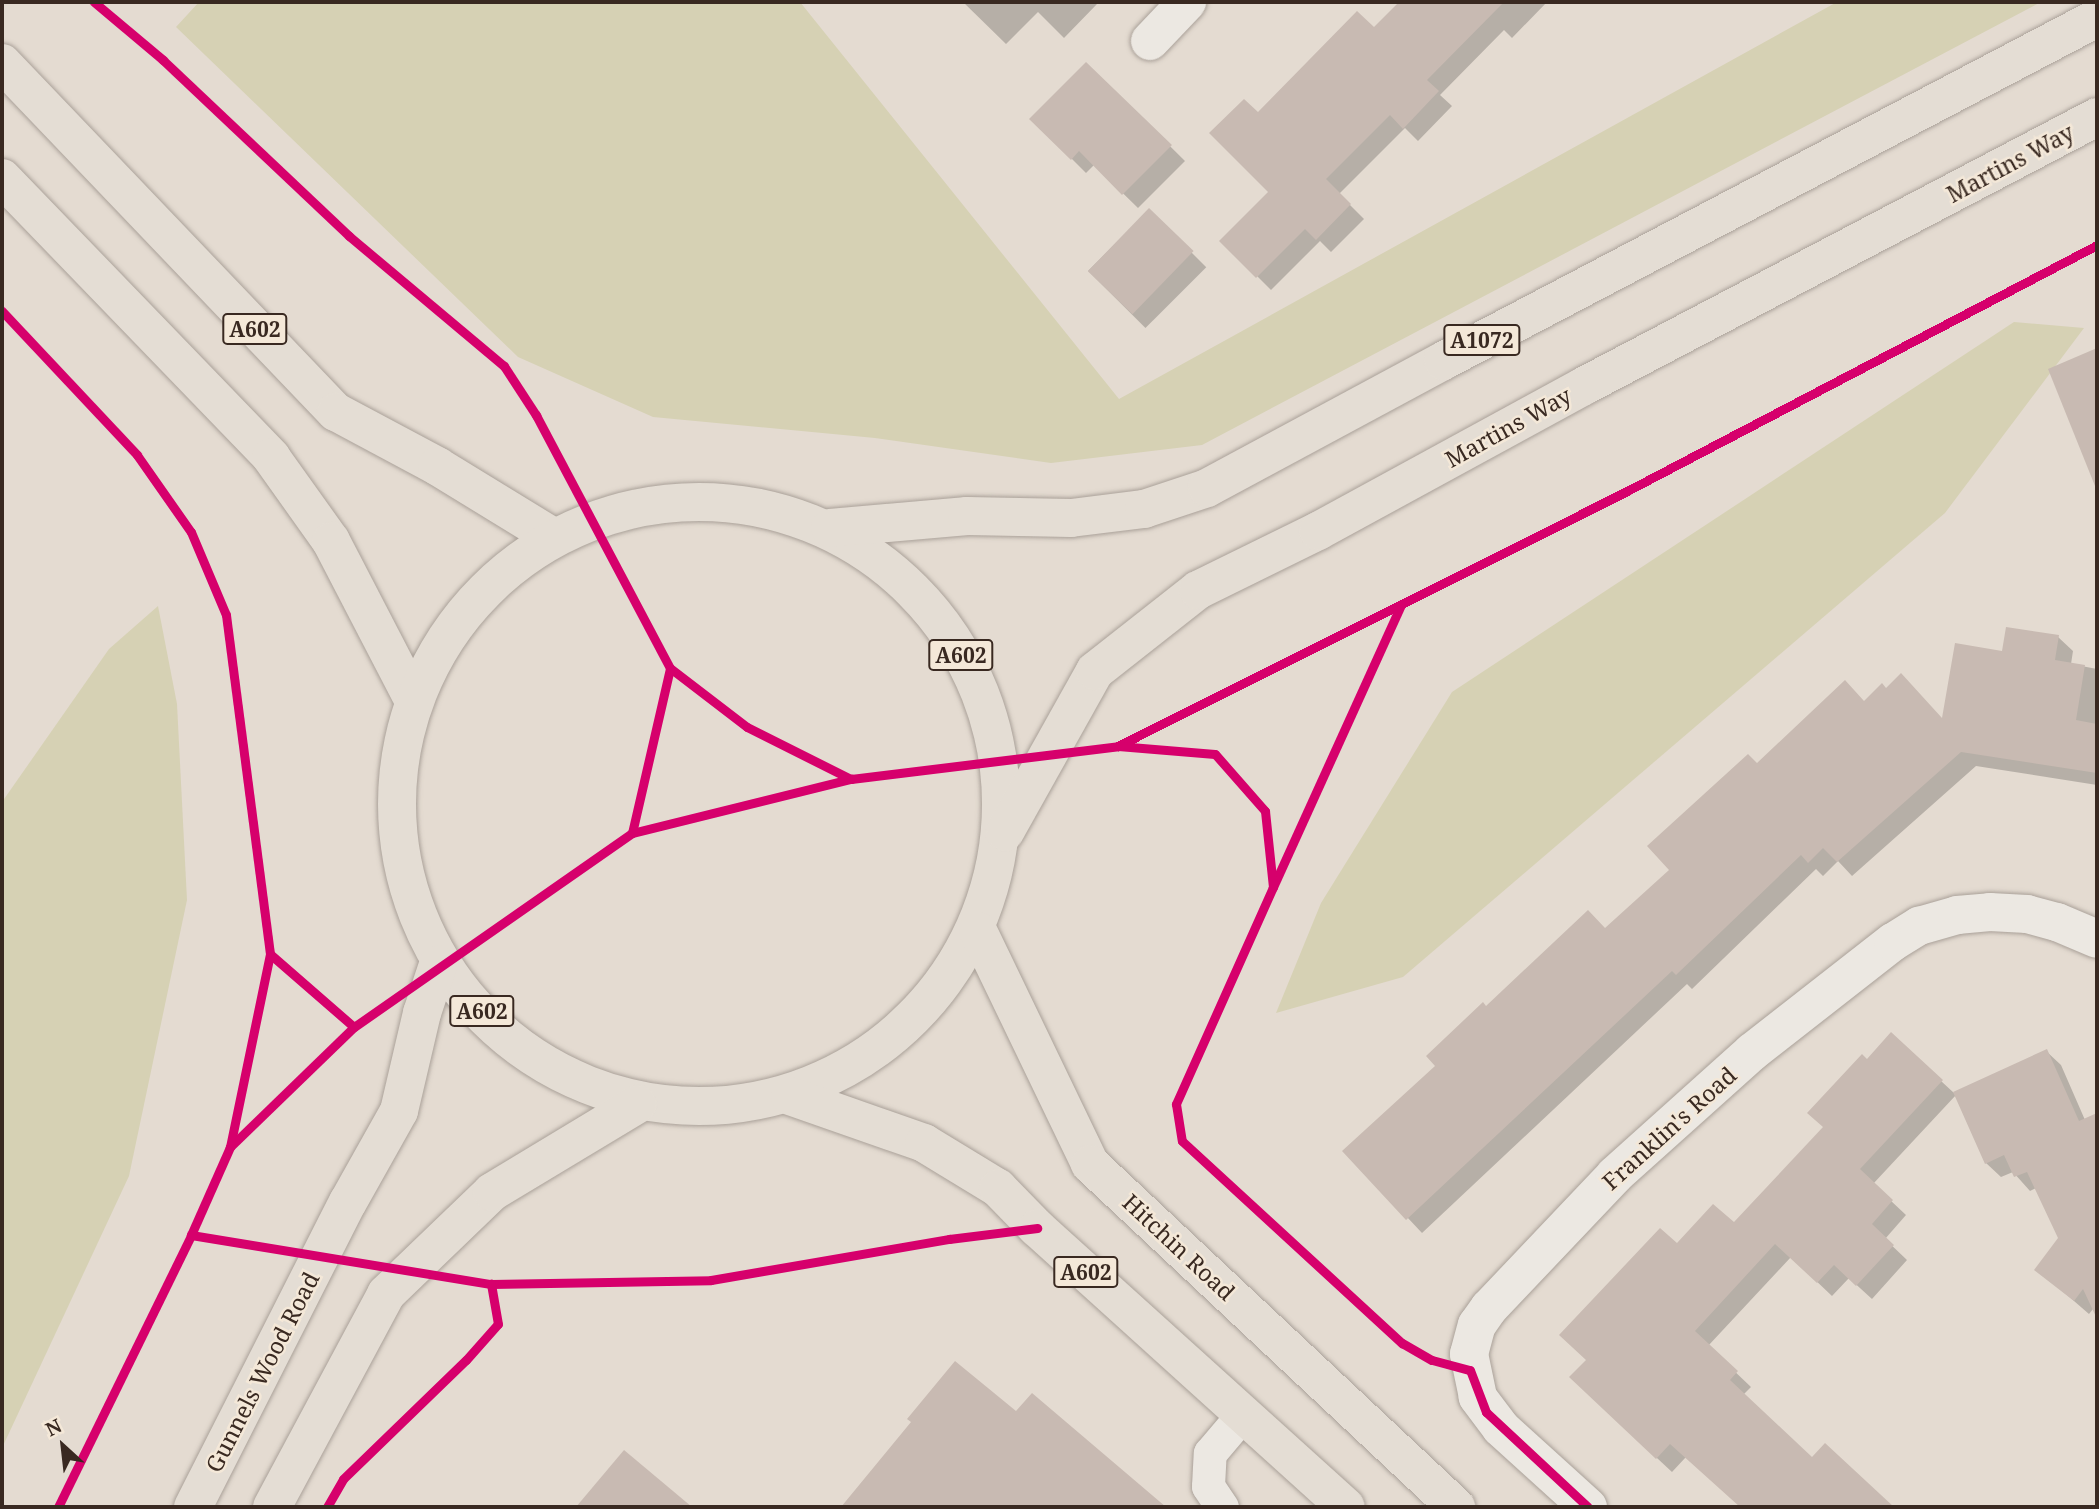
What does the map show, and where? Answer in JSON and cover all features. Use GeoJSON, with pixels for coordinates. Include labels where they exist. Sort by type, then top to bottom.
{"type":"FeatureCollection","features":[{"type":"Feature","properties":{"kind":"main road","name":"A1072"},"geometry":{"type":"LineString","coordinates":[[830,528],[967,516],[1072,518],[1144,509],[1207,488],[1443,360],[2097,18]]}},
{"type":"Feature","properties":{"kind":"main road","name":"A602"},"geometry":{"type":"LineString","coordinates":[[2,63],[336,412],[437,466],[554,537]]}},
{"type":"Feature","properties":{"kind":"main road","name":"Martins Way"},"geometry":{"type":"LineString","coordinates":[[1005,832],[1095,671],[1198,590],[1318,531],[1584,386],[2097,117]]}},
{"type":"Feature","properties":{"kind":"main road"},"geometry":{"type":"LineString","coordinates":[[2,178],[271,457],[331,541],[412,699]]}},
{"type":"Feature","properties":{"kind":"main road","name":"A602"},"geometry":{"type":"LineString","coordinates":[[790,1096],[908,1028],[978,931],[1005,832],[987,698],[929,602],[830,528],[761,506],[682,500],[554,537],[484,588],[412,699],[394,793],[403,880],[438,965],[523,1055],[638,1104],[790,1096],[924,1143],[998,1188],[1037,1228],[1346,1507]]}},
{"type":"Feature","properties":{"kind":"main road","name":"Hitchin Road"},"geometry":{"type":"LineString","coordinates":[[978,931],[1090,1164],[1456,1507]]}},
{"type":"Feature","properties":{"kind":"main road","name":"Gunnels Wood Road"},"geometry":{"type":"LineString","coordinates":[[193,1507],[348,1202],[399,1111],[422,1013],[438,965]]}},
{"type":"Feature","properties":{"kind":"main road"},"geometry":{"type":"LineString","coordinates":[[272,1507],[386,1294],[492,1192],[638,1104]]}},
{"type":"Feature","properties":{"kind":"street"},"geometry":{"type":"LineString","coordinates":[[1150,41],[1187,2]]}},
{"type":"Feature","properties":{"kind":"street","name":"Franklin's Road"},"geometry":{"type":"LineString","coordinates":[[1588,1507],[1501,1428],[1478,1397],[1469,1354],[1471,1339],[1489,1308],[1615,1175],[1752,1052],[1893,942],[1919,926],[1957,915],[1990,912],[2027,914],[2057,922],[2097,939]]}},
{"type":"Feature","properties":{"kind":"lane"},"geometry":{"type":"LineString","coordinates":[[1222,1507],[1209,1486],[1210,1453],[1243,1414]]}},
{"type":"Feature","properties":{"kind":"shaded area"},"geometry":{"type":"Polygon","coordinates":[[[199,2],[800,2],[1119,399],[1837,2],[2041,2],[1202,445],[1051,463],[875,438],[653,417],[518,357],[176,27],[199,2]]]}},
{"type":"Feature","properties":{"kind":"shaded area"},"geometry":{"type":"Polygon","coordinates":[[[2014,322],[2084,328],[1945,513],[1403,977],[1276,1013],[1321,903],[1452,692],[2014,322]]]}},
{"type":"Feature","properties":{"kind":"shaded area"},"geometry":{"type":"Polygon","coordinates":[[[158,606],[177,704],[187,900],[129,1176],[2,1448],[2,802],[109,649],[158,606]]]}},
{"type":"Feature","properties":{"kind":"building"},"geometry":{"type":"Polygon","coordinates":[[[1399,2],[1504,2],[1427,80],[1439,91],[1403,129],[1390,115],[1326,179],[1351,204],[1316,240],[1305,229],[1256,278],[1219,241],[1268,192],[1209,133],[1244,99],[1258,112],[1357,11],[1374,27],[1399,2]]]}},
{"type":"Feature","properties":{"kind":"building"},"geometry":{"type":"Polygon","coordinates":[[[1086,62],[1172,145],[1122,195],[1079,151],[1071,160],[1029,119],[1086,62]]]}},
{"type":"Feature","properties":{"kind":"building"},"geometry":{"type":"Polygon","coordinates":[[[1149,208],[1194,251],[1132,314],[1088,271],[1149,208]]]}},
{"type":"Feature","properties":{"kind":"building"},"geometry":{"type":"Polygon","coordinates":[[[2097,348],[2097,486],[2095,486],[2048,369],[2097,348]]]}},
{"type":"Feature","properties":{"kind":"building"},"geometry":{"type":"Polygon","coordinates":[[[2006,627],[2059,635],[2055,660],[2085,665],[2076,720],[2097,724],[2097,773],[1961,752],[1837,862],[1823,848],[1808,863],[1801,855],[1676,975],[1672,971],[1406,1220],[1342,1151],[1435,1066],[1426,1056],[1483,1002],[1486,1006],[1588,910],[1605,928],[1669,870],[1647,846],[1748,754],[1757,763],[1845,680],[1864,701],[1882,683],[1886,688],[1901,673],[1942,718],[1955,643],[2002,651],[2006,627]]]}},
{"type":"Feature","properties":{"kind":"building"},"geometry":{"type":"Polygon","coordinates":[[[1891,1032],[1943,1080],[1860,1169],[1893,1200],[1872,1224],[1894,1245],[1856,1286],[1834,1265],[1817,1283],[1775,1244],[1695,1331],[1738,1371],[1730,1380],[1812,1457],[1825,1443],[1894,1507],[1740,1507],[1670,1444],[1656,1459],[1569,1377],[1586,1360],[1559,1335],[1660,1228],[1677,1243],[1713,1204],[1734,1222],[1823,1127],[1807,1113],[1862,1054],[1867,1059],[1891,1032]]]}},
{"type":"Feature","properties":{"kind":"building"},"geometry":{"type":"Polygon","coordinates":[[[2047,1049],[2079,1121],[2097,1113],[2097,1319],[2083,1289],[2074,1301],[2034,1270],[2058,1238],[2027,1172],[2014,1177],[2004,1155],[1985,1164],[1953,1092],[2047,1049]]]}},
{"type":"Feature","properties":{"kind":"building"},"geometry":{"type":"Polygon","coordinates":[[[955,1361],[1016,1411],[1032,1393],[1166,1507],[841,1507],[911,1422],[907,1419],[955,1361]]]}},
{"type":"Feature","properties":{"kind":"building"},"geometry":{"type":"Polygon","coordinates":[[[624,1450],[692,1507],[576,1507],[624,1450]]]}},
{"type":"Feature","properties":{"kind":"cycle path"},"geometry":{"type":"LineString","coordinates":[[94,2],[163,60],[349,236],[504,366],[536,415],[670,668],[747,727],[851,779]]}},
{"type":"Feature","properties":{"kind":"cycle path"},"geometry":{"type":"LineString","coordinates":[[1118,746],[1627,491],[2097,245]]}},
{"type":"Feature","properties":{"kind":"cycle path"},"geometry":{"type":"LineString","coordinates":[[2,311],[137,455],[191,532],[226,615],[270,954],[354,1027]]}},
{"type":"Feature","properties":{"kind":"cycle path"},"geometry":{"type":"LineString","coordinates":[[1273,887],[1401,605]]}},
{"type":"Feature","properties":{"kind":"cycle path"},"geometry":{"type":"LineString","coordinates":[[632,833],[670,668]]}},
{"type":"Feature","properties":{"kind":"cycle path"},"geometry":{"type":"LineString","coordinates":[[58,1507],[191,1235],[230,1147],[354,1027],[632,833],[851,779],[1118,746],[1215,754],[1265,811],[1273,887],[1176,1104],[1182,1141],[1402,1343],[1432,1360],[1470,1370],[1486,1412],[1588,1507]]}},
{"type":"Feature","properties":{"kind":"cycle path"},"geometry":{"type":"LineString","coordinates":[[230,1147],[270,954]]}},
{"type":"Feature","properties":{"kind":"cycle path"},"geometry":{"type":"LineString","coordinates":[[191,1235],[491,1284],[711,1280],[949,1239],[1037,1228]]}},
{"type":"Feature","properties":{"kind":"cycle path"},"geometry":{"type":"LineString","coordinates":[[327,1507],[343,1479],[466,1360],[498,1324],[491,1284]]}}]}
